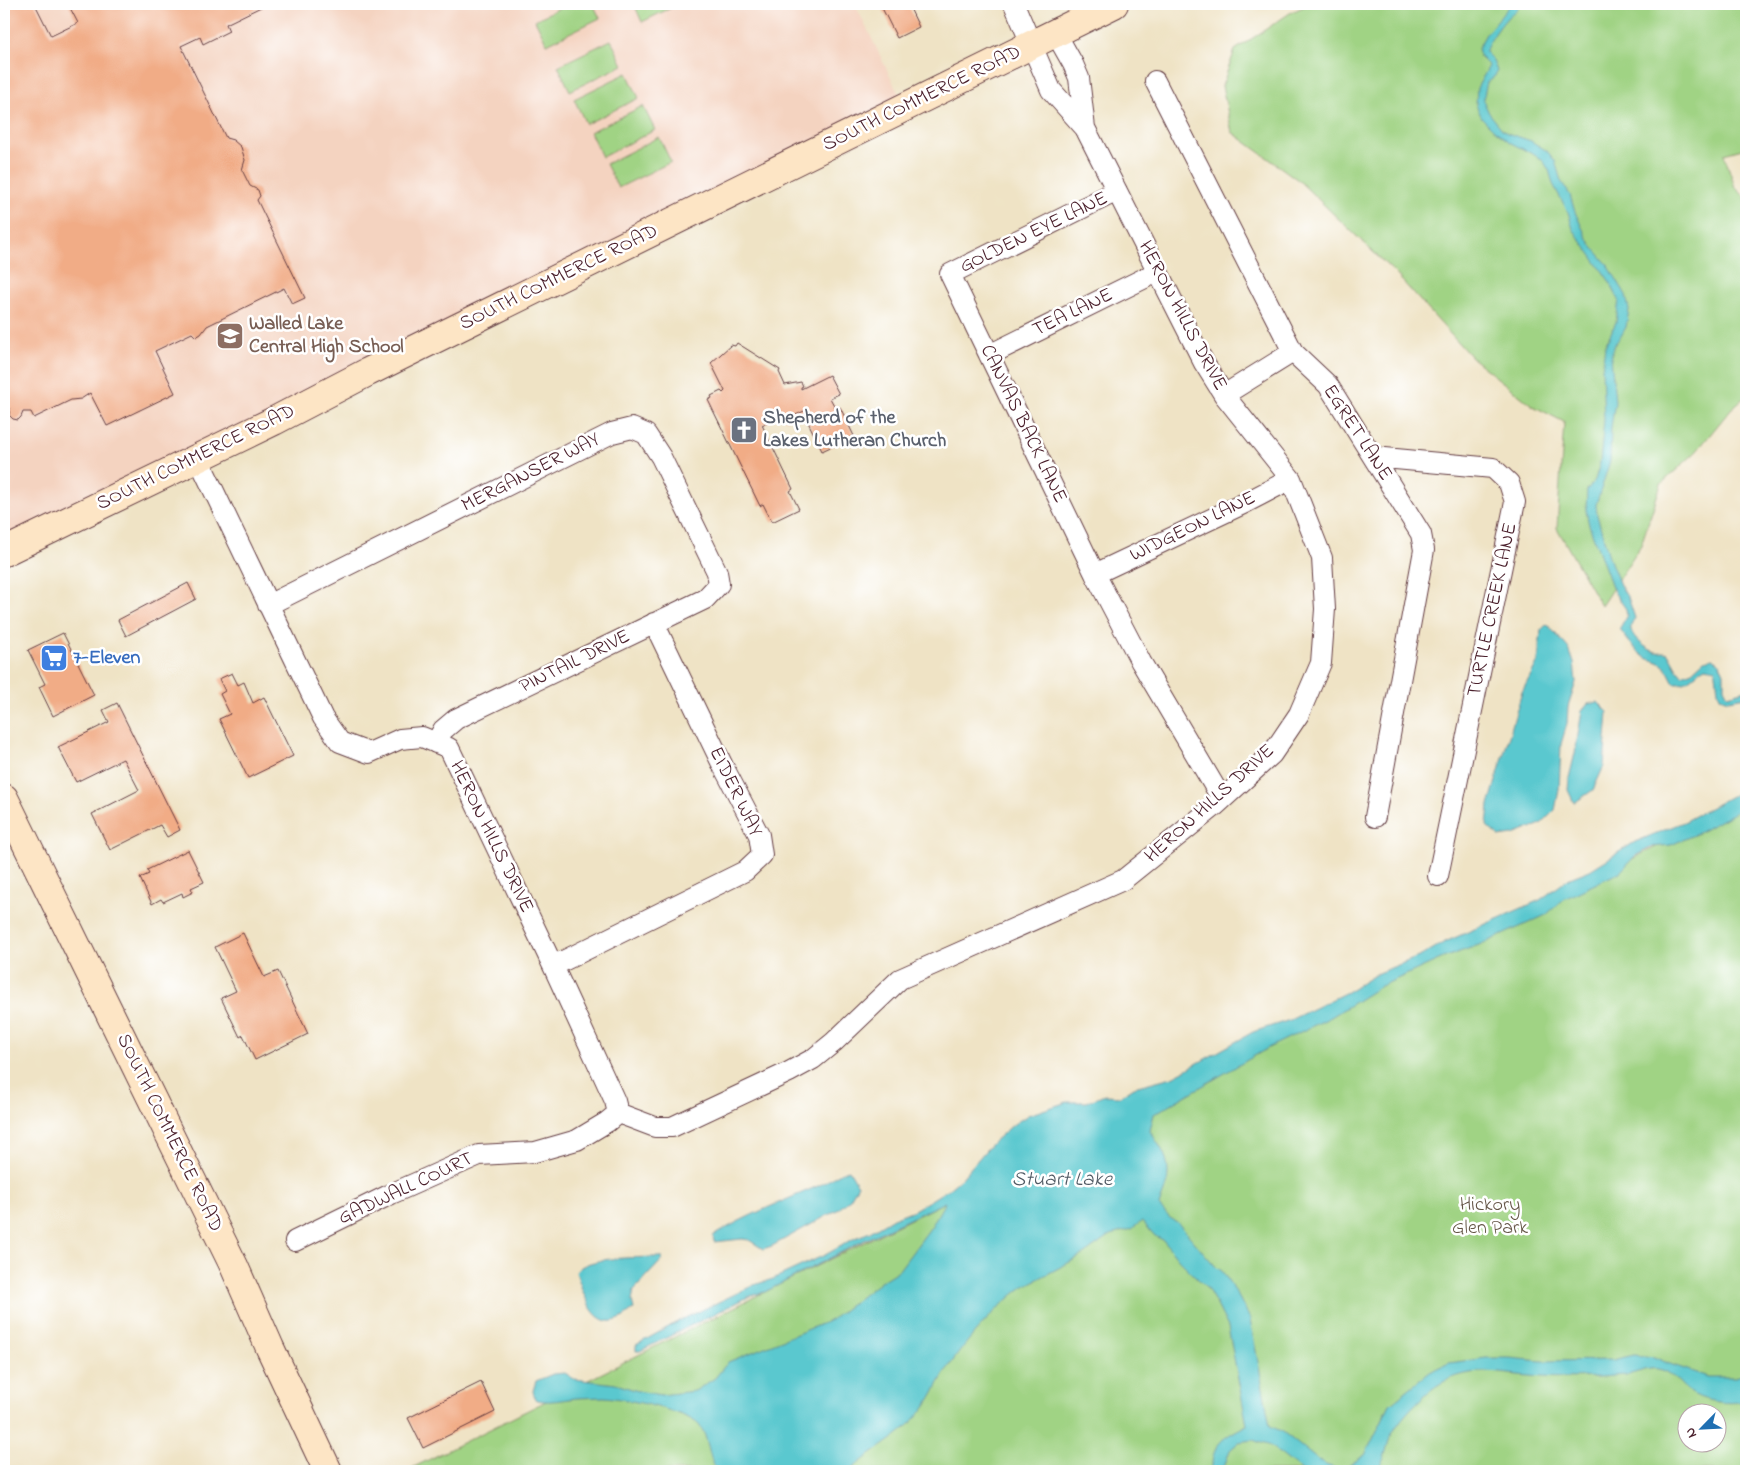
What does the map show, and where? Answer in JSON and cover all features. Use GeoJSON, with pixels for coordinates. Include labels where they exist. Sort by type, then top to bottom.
{"type":"FeatureCollection","features":[{"type":"Feature","properties":{"kind":"street","name":"HERON HILLS DRIVE"},"geometry":{"type":"LineString","coordinates":[[198,458],[323,718],[340,742],[369,753],[400,738],[422,737],[449,748],[553,966],[617,1107],[655,1127],[672,1127],[789,1072],[813,1058],[834,1042],[900,979],[1123,880],[1222,799],[1272,754],[1299,714],[1321,663],[1325,609],[1322,558],[1291,479],[1224,395],[1204,363],[1156,272],[1085,128],[1051,90],[1014,4]]}},
{"type":"Feature","properties":{"kind":"street","name":"SOUTH COMMERCE ROAD"},"geometry":{"type":"LineString","coordinates":[[4,552],[282,417],[392,360],[1114,4]]}},
{"type":"Feature","properties":{"kind":"street","name":"HERON HILLS DRIVE"},"geometry":{"type":"LineString","coordinates":[[1055,32],[1079,78],[1085,128]]}},
{"type":"Feature","properties":{"kind":"street","name":"EGRET LANE"},"geometry":{"type":"LineString","coordinates":[[1155,81],[1293,352],[1328,385],[1421,534],[1424,550],[1375,817]]}},
{"type":"Feature","properties":{"kind":"street","name":"GOLDEN EYE LANE"},"geometry":{"type":"LineString","coordinates":[[950,274],[1117,191]]}},
{"type":"Feature","properties":{"kind":"street","name":"TEA LANE"},"geometry":{"type":"LineString","coordinates":[[989,355],[1156,272]]}},
{"type":"Feature","properties":{"kind":"street","name":"CANVAS BACK LANE"},"geometry":{"type":"LineString","coordinates":[[950,274],[1095,574],[1141,662],[1222,799]]}},
{"type":"Feature","properties":{"kind":"street"},"geometry":{"type":"LineString","coordinates":[[1224,395],[1293,352]]}},
{"type":"Feature","properties":{"kind":"street","name":"MERGANSER WAY"},"geometry":{"type":"LineString","coordinates":[[268,605],[612,433],[632,428],[646,434],[661,457],[717,572],[719,584]]}},
{"type":"Feature","properties":{"kind":"street","name":"TURTLE CREEK LANE"},"geometry":{"type":"LineString","coordinates":[[1374,457],[1493,468],[1509,483],[1515,502],[1438,876]]}},
{"type":"Feature","properties":{"kind":"street","name":"WIDGEON LANE"},"geometry":{"type":"LineString","coordinates":[[1095,574],[1245,503],[1291,479]]}},
{"type":"Feature","properties":{"kind":"street","name":"PINTAIL DRIVE"},"geometry":{"type":"LineString","coordinates":[[436,743],[443,730],[456,719],[705,599],[719,584]]}},
{"type":"Feature","properties":{"kind":"street","name":"EIDER WAY"},"geometry":{"type":"LineString","coordinates":[[553,966],[745,871],[762,855],[759,835],[723,766],[654,623]]}},
{"type":"Feature","properties":{"kind":"street","name":"SOUTH COMMERCE ROAD"},"geometry":{"type":"LineString","coordinates":[[4,798],[234,1266],[328,1471]]}},
{"type":"Feature","properties":{"kind":"street","name":"GADWALL COURT"},"geometry":{"type":"LineString","coordinates":[[295,1241],[391,1194],[479,1155],[535,1152],[577,1140],[607,1122],[617,1107]]}},
{"type":"Feature","properties":{"kind":"shaded area","name":"Walled Lake Central High School"},"geometry":{"type":"Polygon","coordinates":[[[4,4],[855,4],[909,115],[4,557],[4,4]]]}},
{"type":"Feature","properties":{"kind":"green space"},"geometry":{"type":"Polygon","coordinates":[[[567,4],[593,4],[600,18],[547,44],[535,20],[567,4]]]}},
{"type":"Feature","properties":{"kind":"green space"},"geometry":{"type":"Polygon","coordinates":[[[634,4],[679,4],[642,22],[634,4]]]}},
{"type":"Feature","properties":{"kind":"green space"},"geometry":{"type":"Polygon","coordinates":[[[1309,4],[1746,4],[1746,148],[1724,154],[1735,187],[1746,198],[1746,396],[1731,409],[1696,452],[1661,484],[1641,545],[1601,606],[1557,528],[1564,422],[1533,406],[1472,358],[1395,273],[1298,180],[1232,132],[1222,86],[1235,50],[1290,13],[1309,4]]]}},
{"type":"Feature","properties":{"kind":"green space"},"geometry":{"type":"Polygon","coordinates":[[[611,40],[623,65],[570,91],[558,66],[611,40]]]}},
{"type":"Feature","properties":{"kind":"green space"},"geometry":{"type":"Polygon","coordinates":[[[627,73],[639,98],[586,124],[574,99],[627,73]]]}},
{"type":"Feature","properties":{"kind":"green space"},"geometry":{"type":"Polygon","coordinates":[[[643,106],[655,130],[602,157],[590,132],[643,106]]]}},
{"type":"Feature","properties":{"kind":"green space"},"geometry":{"type":"Polygon","coordinates":[[[659,137],[671,162],[618,188],[606,164],[659,137]]]}},
{"type":"Feature","properties":{"kind":"green space","name":"Hickory Glen Park"},"geometry":{"type":"Polygon","coordinates":[[[1746,802],[1746,1471],[406,1471],[1746,802]]]}},
{"type":"Feature","properties":{"kind":"water"},"geometry":{"type":"Polygon","coordinates":[[[1511,4],[1520,4],[1498,30],[1485,52],[1493,60],[1497,71],[1495,76],[1487,82],[1483,100],[1489,113],[1502,129],[1507,133],[1531,141],[1547,151],[1555,161],[1561,181],[1570,195],[1575,212],[1586,236],[1608,265],[1626,295],[1629,310],[1626,327],[1615,344],[1611,356],[1615,402],[1611,427],[1610,461],[1596,505],[1610,560],[1620,585],[1629,600],[1635,618],[1631,626],[1632,633],[1637,640],[1649,649],[1668,653],[1682,675],[1692,671],[1704,660],[1713,658],[1719,662],[1724,673],[1724,687],[1728,695],[1746,690],[1746,697],[1728,700],[1720,697],[1715,669],[1706,667],[1684,682],[1674,683],[1664,666],[1643,656],[1621,631],[1620,628],[1627,615],[1626,609],[1614,592],[1589,525],[1586,511],[1587,490],[1595,480],[1600,463],[1604,420],[1602,369],[1605,346],[1616,322],[1619,300],[1610,282],[1573,229],[1568,212],[1542,159],[1511,143],[1494,130],[1482,118],[1476,105],[1477,88],[1489,66],[1480,57],[1478,48],[1486,34],[1511,4]]]}},
{"type":"Feature","properties":{"kind":"water"},"geometry":{"type":"Polygon","coordinates":[[[1547,624],[1569,649],[1574,663],[1576,682],[1568,707],[1567,724],[1561,744],[1559,790],[1555,810],[1541,824],[1513,835],[1499,837],[1487,826],[1489,805],[1522,692],[1538,661],[1541,630],[1547,624]]]}},
{"type":"Feature","properties":{"kind":"water"},"geometry":{"type":"Polygon","coordinates":[[[1598,702],[1608,712],[1604,766],[1593,790],[1574,803],[1568,790],[1569,778],[1582,711],[1588,704],[1598,702]]]}},
{"type":"Feature","properties":{"kind":"water","name":"Stuart Lake"},"geometry":{"type":"Polygon","coordinates":[[[1746,788],[1746,799],[1738,811],[1696,834],[1671,845],[1652,847],[1635,856],[1620,872],[1564,899],[1546,915],[1379,987],[1331,1017],[1270,1047],[1154,1114],[1150,1131],[1167,1161],[1168,1167],[1167,1183],[1159,1206],[1170,1218],[1177,1222],[1217,1268],[1222,1271],[1250,1319],[1270,1426],[1283,1432],[1323,1464],[1343,1469],[1365,1455],[1390,1404],[1430,1372],[1449,1363],[1486,1358],[1542,1361],[1613,1360],[1634,1355],[1654,1357],[1708,1377],[1735,1377],[1746,1374],[1746,1401],[1724,1402],[1701,1398],[1688,1391],[1667,1372],[1658,1369],[1625,1375],[1578,1378],[1542,1377],[1492,1372],[1470,1373],[1441,1383],[1416,1404],[1393,1432],[1383,1460],[1374,1471],[1302,1471],[1270,1446],[1253,1440],[1239,1442],[1230,1450],[1224,1467],[1225,1471],[1212,1471],[1212,1461],[1220,1442],[1247,1425],[1228,1327],[1207,1288],[1179,1260],[1163,1240],[1155,1236],[1142,1221],[1132,1229],[1111,1235],[1083,1255],[1023,1287],[1013,1295],[993,1313],[966,1344],[946,1371],[925,1407],[912,1422],[850,1471],[717,1471],[707,1441],[699,1425],[682,1415],[654,1406],[604,1397],[550,1401],[535,1399],[533,1391],[536,1381],[553,1374],[565,1373],[574,1379],[616,1384],[638,1391],[661,1395],[695,1391],[715,1378],[728,1362],[831,1320],[899,1270],[931,1227],[945,1202],[863,1241],[765,1292],[750,1296],[640,1351],[636,1351],[636,1345],[683,1319],[754,1285],[773,1279],[827,1254],[893,1218],[914,1210],[950,1188],[962,1178],[992,1143],[1028,1115],[1067,1102],[1087,1102],[1105,1095],[1120,1096],[1134,1087],[1172,1077],[1253,1032],[1290,1020],[1347,992],[1378,973],[1421,956],[1443,943],[1540,900],[1570,878],[1590,870],[1635,842],[1686,821],[1746,788]]]}},
{"type":"Feature","properties":{"kind":"water"},"geometry":{"type":"Polygon","coordinates":[[[849,1170],[858,1185],[850,1199],[839,1209],[772,1246],[763,1249],[749,1240],[742,1239],[714,1242],[713,1236],[738,1222],[849,1170]]]}},
{"type":"Feature","properties":{"kind":"water"},"geometry":{"type":"Polygon","coordinates":[[[662,1257],[662,1260],[634,1290],[632,1301],[634,1309],[622,1318],[611,1321],[602,1319],[595,1314],[584,1295],[576,1272],[590,1263],[601,1260],[662,1257]]]}},
{"type":"Feature","properties":{"kind":"building"},"geometry":{"type":"Polygon","coordinates":[[[12,4],[35,4],[51,36],[78,23],[68,4],[267,4],[226,24],[229,31],[203,44],[200,37],[181,46],[226,138],[233,140],[241,147],[245,160],[242,170],[250,186],[258,190],[260,196],[257,200],[305,298],[292,304],[284,288],[207,326],[196,337],[192,333],[155,351],[175,393],[107,426],[90,393],[81,399],[71,400],[34,418],[31,412],[23,412],[18,420],[13,419],[9,415],[10,409],[4,401],[4,8],[12,4]]]}},
{"type":"Feature","properties":{"kind":"building"},"geometry":{"type":"Polygon","coordinates":[[[880,4],[908,4],[919,27],[897,38],[880,4]]]}},
{"type":"Feature","properties":{"kind":"building","name":"Shepherd of the Lakes Lutheran Church"},"geometry":{"type":"Polygon","coordinates":[[[737,343],[780,370],[779,372],[785,385],[801,382],[803,386],[801,389],[829,375],[839,394],[830,398],[836,409],[840,407],[854,436],[822,451],[808,422],[812,420],[806,410],[786,420],[783,414],[762,425],[793,489],[790,491],[799,509],[772,522],[763,504],[760,506],[708,400],[712,398],[711,396],[725,391],[711,363],[731,345],[735,346],[737,343]]]}},
{"type":"Feature","properties":{"kind":"building"},"geometry":{"type":"Polygon","coordinates":[[[188,583],[196,599],[126,636],[118,620],[188,583]]]}},
{"type":"Feature","properties":{"kind":"building"},"geometry":{"type":"Polygon","coordinates":[[[63,633],[94,695],[53,716],[39,687],[45,684],[28,650],[63,633]]]}},
{"type":"Feature","properties":{"kind":"building"},"geometry":{"type":"Polygon","coordinates":[[[232,673],[238,685],[244,682],[253,703],[264,697],[293,756],[248,778],[219,719],[230,714],[220,694],[225,691],[219,679],[232,673]]]}},
{"type":"Feature","properties":{"kind":"building"},"geometry":{"type":"Polygon","coordinates":[[[117,703],[180,830],[167,837],[160,825],[110,850],[92,814],[139,790],[123,759],[76,782],[58,747],[109,722],[103,710],[117,703]]]}},
{"type":"Feature","properties":{"kind":"building"},"geometry":{"type":"Polygon","coordinates":[[[188,850],[204,882],[191,888],[193,892],[183,897],[182,893],[163,902],[161,899],[152,904],[140,878],[149,874],[147,870],[188,850]]]}},
{"type":"Feature","properties":{"kind":"building"},"geometry":{"type":"Polygon","coordinates":[[[243,933],[264,977],[278,971],[308,1034],[255,1060],[243,1035],[240,1037],[221,998],[236,991],[215,947],[243,933]]]}},
{"type":"Feature","properties":{"kind":"building"},"geometry":{"type":"Polygon","coordinates":[[[481,1382],[495,1412],[423,1448],[408,1418],[481,1382]]]}},
{"type":"Feature","properties":{"kind":"place","name":"Walled Lake Central High School"},"geometry":{"type":"Point","coordinates":[230,336]}},
{"type":"Feature","properties":{"kind":"place","name":"Shepherd of the Lakes Lutheran Church"},"geometry":{"type":"Point","coordinates":[744,430]}},
{"type":"Feature","properties":{"kind":"place","name":"7-Eleven"},"geometry":{"type":"Point","coordinates":[54,658]}}]}
